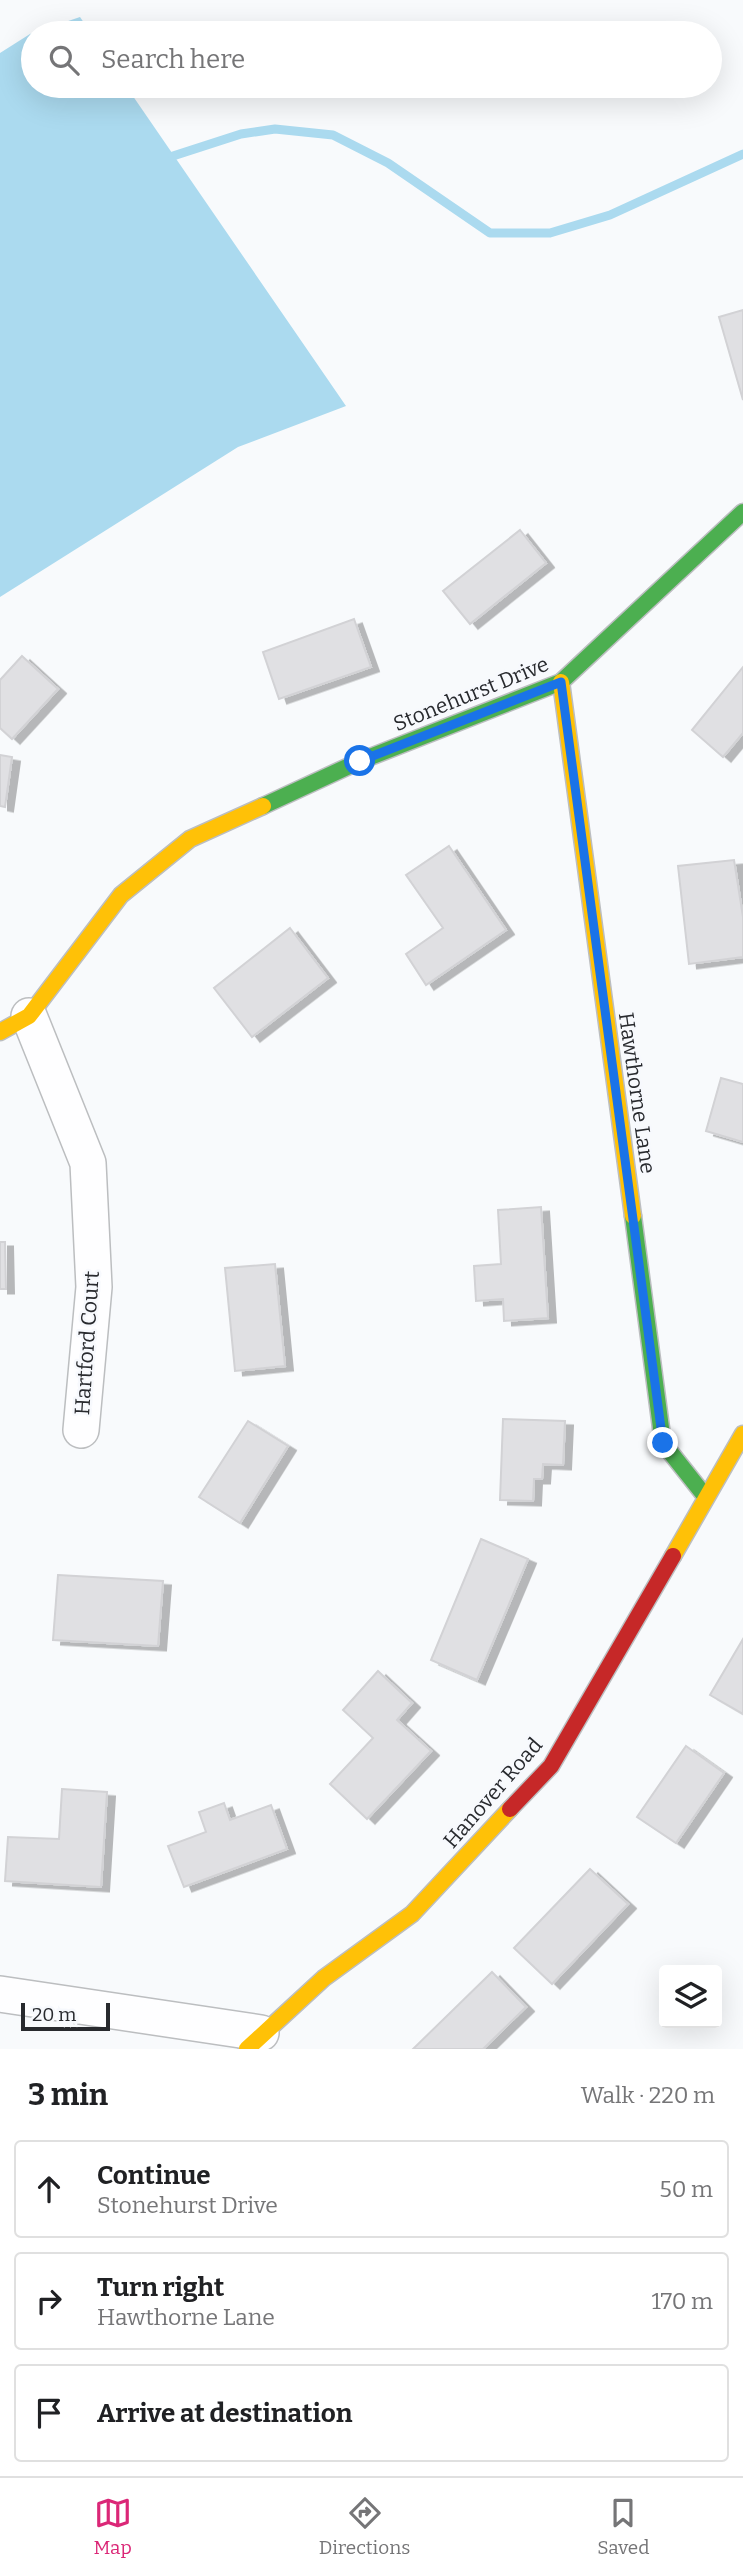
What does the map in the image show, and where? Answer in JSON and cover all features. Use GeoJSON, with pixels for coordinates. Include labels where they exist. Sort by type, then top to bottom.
{"type":"FeatureCollection","features":[{"type":"Feature","properties":{"kind":"street","name":"Stonehurst Drive"},"geometry":{"type":"LineString","coordinates":[[14,1024],[121,895],[190,839],[360,761],[561,682],[655,590],[743,512]]}},
{"type":"Feature","properties":{"kind":"street","name":"Hawthorne Lane"},"geometry":{"type":"LineString","coordinates":[[561,682],[663,1443],[705,1496]]}},
{"type":"Feature","properties":{"kind":"street","name":"Hartford Court"},"geometry":{"type":"LineString","coordinates":[[14,1024],[88,1163],[94,1287],[80,1430]]}},
{"type":"Feature","properties":{"kind":"street","name":"Hanover Road"},"geometry":{"type":"LineString","coordinates":[[254,2041],[324,1978],[412,1914],[551,1766],[743,1434]]}},
{"type":"Feature","properties":{"kind":"street"},"geometry":{"type":"LineString","coordinates":[[0,1994],[254,2041]]}},
{"type":"Feature","properties":{"kind":"water"},"geometry":{"type":"Polygon","coordinates":[[[21,40],[21,98],[134,98],[346,406],[238,447],[0,597],[0,53],[21,40]]]}},
{"type":"Feature","properties":{"kind":"building"},"geometry":{"type":"Polygon","coordinates":[[[743,310],[743,400],[719,317],[743,310]]]}},
{"type":"Feature","properties":{"kind":"building"},"geometry":{"type":"Polygon","coordinates":[[[520,530],[546,563],[470,624],[443,591],[520,530]]]}},
{"type":"Feature","properties":{"kind":"building"},"geometry":{"type":"Polygon","coordinates":[[[354,619],[371,667],[279,699],[263,652],[354,619]]]}},
{"type":"Feature","properties":{"kind":"building"},"geometry":{"type":"Polygon","coordinates":[[[22,656],[58,689],[12,739],[0,728],[0,680],[22,656]]]}},
{"type":"Feature","properties":{"kind":"building"},"geometry":{"type":"Polygon","coordinates":[[[743,667],[743,733],[723,757],[692,730],[743,667]]]}},
{"type":"Feature","properties":{"kind":"building"},"geometry":{"type":"Polygon","coordinates":[[[0,755],[12,757],[5,807],[0,806],[0,755]]]}},
{"type":"Feature","properties":{"kind":"building"},"geometry":{"type":"Polygon","coordinates":[[[449,846],[506,930],[426,985],[406,954],[443,928],[406,875],[449,846]]]}},
{"type":"Feature","properties":{"kind":"building"},"geometry":{"type":"Polygon","coordinates":[[[734,860],[743,917],[743,957],[689,964],[678,866],[734,860]]]}},
{"type":"Feature","properties":{"kind":"building"},"geometry":{"type":"Polygon","coordinates":[[[290,928],[328,978],[252,1037],[214,988],[290,928]]]}},
{"type":"Feature","properties":{"kind":"building"},"geometry":{"type":"Polygon","coordinates":[[[721,1078],[743,1084],[743,1142],[706,1131],[721,1078]]]}},
{"type":"Feature","properties":{"kind":"building"},"geometry":{"type":"Polygon","coordinates":[[[541,1207],[548,1318],[504,1321],[503,1299],[476,1301],[474,1266],[501,1264],[498,1210],[541,1207]]]}},
{"type":"Feature","properties":{"kind":"building"},"geometry":{"type":"Polygon","coordinates":[[[0,1242],[5,1242],[6,1289],[0,1289],[0,1242]]]}},
{"type":"Feature","properties":{"kind":"building"},"geometry":{"type":"Polygon","coordinates":[[[275,1264],[285,1366],[235,1371],[225,1268],[275,1264]]]}},
{"type":"Feature","properties":{"kind":"building"},"geometry":{"type":"Polygon","coordinates":[[[503,1419],[565,1421],[563,1465],[543,1464],[542,1479],[534,1479],[533,1501],[500,1500],[503,1419]]]}},
{"type":"Feature","properties":{"kind":"building"},"geometry":{"type":"Polygon","coordinates":[[[248,1421],[288,1446],[240,1523],[199,1497],[248,1421]]]}},
{"type":"Feature","properties":{"kind":"building"},"geometry":{"type":"Polygon","coordinates":[[[481,1539],[528,1559],[477,1680],[431,1660],[481,1539]]]}},
{"type":"Feature","properties":{"kind":"building"},"geometry":{"type":"Polygon","coordinates":[[[58,1575],[163,1581],[158,1646],[53,1640],[58,1575]]]}},
{"type":"Feature","properties":{"kind":"building"},"geometry":{"type":"Polygon","coordinates":[[[743,1639],[743,1714],[710,1695],[743,1639]]]}},
{"type":"Feature","properties":{"kind":"building"},"geometry":{"type":"Polygon","coordinates":[[[378,1671],[412,1703],[397,1720],[431,1751],[367,1819],[330,1784],[373,1738],[343,1710],[378,1671]]]}},
{"type":"Feature","properties":{"kind":"building"},"geometry":{"type":"Polygon","coordinates":[[[686,1746],[724,1773],[676,1843],[637,1817],[686,1746]]]}},
{"type":"Feature","properties":{"kind":"building"},"geometry":{"type":"Polygon","coordinates":[[[62,1789],[107,1792],[101,1887],[5,1881],[8,1837],[59,1839],[62,1789]]]}},
{"type":"Feature","properties":{"kind":"building"},"geometry":{"type":"Polygon","coordinates":[[[224,1803],[230,1820],[271,1805],[287,1849],[184,1887],[168,1846],[206,1832],[199,1812],[224,1803]]]}},
{"type":"Feature","properties":{"kind":"building"},"geometry":{"type":"Polygon","coordinates":[[[590,1869],[628,1904],[552,1984],[514,1948],[590,1869]]]}},
{"type":"Feature","properties":{"kind":"building"},"geometry":{"type":"Polygon","coordinates":[[[492,1972],[526,2007],[483,2049],[413,2049],[492,1972]]]}},
{"type":"Feature","properties":{"kind":"waterway"},"geometry":{"type":"LineString","coordinates":[[173,156],[241,134],[275,129],[333,135],[388,163],[490,233],[550,233],[610,215],[743,154]]}},
{"type":"Feature","properties":{"kind":"traffic: fast"},"geometry":{"type":"LineString","coordinates":[[263,806],[360,761],[561,682],[743,512]]}},
{"type":"Feature","properties":{"kind":"traffic: fast"},"geometry":{"type":"LineString","coordinates":[[633,1216],[663,1443],[705,1496]]}},
{"type":"Feature","properties":{"kind":"traffic: slow"},"geometry":{"type":"LineString","coordinates":[[561,682],[633,1216]]}},
{"type":"Feature","properties":{"kind":"traffic: slow"},"geometry":{"type":"LineString","coordinates":[[0,1032],[29,1016],[121,895],[190,839],[263,806]]}},
{"type":"Feature","properties":{"kind":"traffic: slow"},"geometry":{"type":"LineString","coordinates":[[673,1556],[743,1434]]}},
{"type":"Feature","properties":{"kind":"traffic: slow"},"geometry":{"type":"LineString","coordinates":[[247,2049],[324,1978],[412,1914],[510,1809]]}},
{"type":"Feature","properties":{"kind":"traffic: jam"},"geometry":{"type":"LineString","coordinates":[[510,1809],[551,1766],[673,1556]]}},
{"type":"Feature","properties":{"kind":"route"},"geometry":{"type":"LineString","coordinates":[[360,761],[561,682],[663,1443]]}}]}
